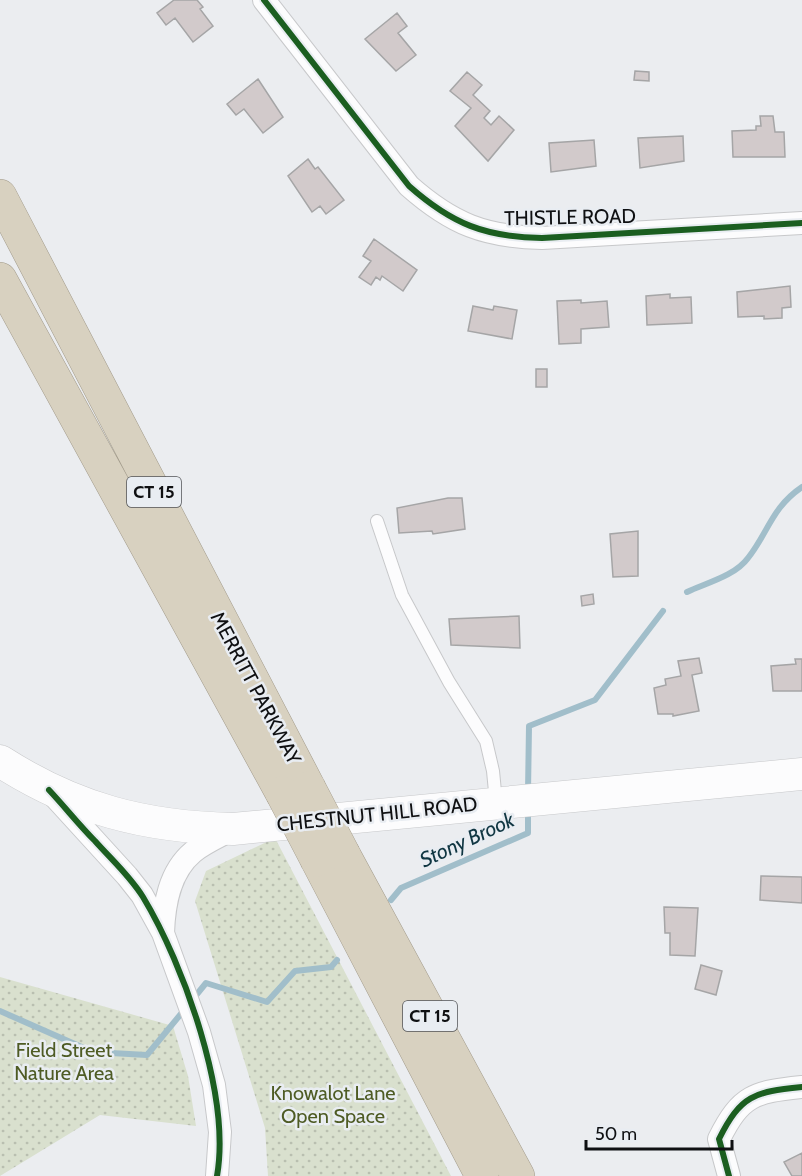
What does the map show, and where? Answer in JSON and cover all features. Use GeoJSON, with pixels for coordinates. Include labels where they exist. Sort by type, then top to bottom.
{"type":"FeatureCollection","features":[{"type":"Feature","properties":{"kind":"highway","name":"MERRITT PARKWAY"},"geometry":{"type":"LineString","coordinates":[[0,196],[295,791]]}},
{"type":"Feature","properties":{"kind":"highway","name":"MERRITT PARKWAY"},"geometry":{"type":"LineString","coordinates":[[0,279],[295,791],[331,858],[518,1176]]}},
{"type":"Feature","properties":{"kind":"highway","name":"MERRITT PARKWAY"},"geometry":{"type":"LineString","coordinates":[[331,858],[482,1176]]}},
{"type":"Feature","properties":{"kind":"main road","name":"CHESTNUT HILL ROAD"},"geometry":{"type":"LineString","coordinates":[[0,761],[49,790],[98,810],[145,821],[192,828],[233,829],[802,774]]}},
{"type":"Feature","properties":{"kind":"street","name":"THISTLE ROAD"},"geometry":{"type":"LineString","coordinates":[[264,0],[409,186],[430,205],[474,229],[511,238],[542,238],[802,224]]}},
{"type":"Feature","properties":{"kind":"street"},"geometry":{"type":"LineString","coordinates":[[49,790],[127,876],[142,895],[162,933],[193,1013],[217,1100],[220,1146],[217,1176]]}},
{"type":"Feature","properties":{"kind":"street"},"geometry":{"type":"LineString","coordinates":[[162,933],[164,908],[181,866],[193,852],[233,829]]}},
{"type":"Feature","properties":{"kind":"street"},"geometry":{"type":"LineString","coordinates":[[729,1176],[719,1139],[733,1112],[750,1097],[802,1087]]}},
{"type":"Feature","properties":{"kind":"lane"},"geometry":{"type":"LineString","coordinates":[[377,521],[402,595],[449,682],[486,741],[498,802]]}},
{"type":"Feature","properties":{"kind":"green space","name":"Knowalot Lane Open Space"},"geometry":{"type":"Polygon","coordinates":[[[275,838],[451,1176],[268,1176],[265,1128],[195,901],[206,871],[275,838]]]}},
{"type":"Feature","properties":{"kind":"green space","name":"Field Street Nature Area"},"geometry":{"type":"Polygon","coordinates":[[[0,977],[173,1026],[188,1076],[196,1126],[100,1115],[0,1176],[0,977]]]}},
{"type":"Feature","properties":{"kind":"building"},"geometry":{"type":"Polygon","coordinates":[[[174,0],[197,0],[203,7],[200,9],[213,26],[193,42],[175,18],[166,25],[157,13],[174,0]]]}},
{"type":"Feature","properties":{"kind":"building"},"geometry":{"type":"Polygon","coordinates":[[[397,13],[407,26],[398,33],[416,55],[396,71],[365,39],[397,13]]]}},
{"type":"Feature","properties":{"kind":"building"},"geometry":{"type":"Polygon","coordinates":[[[635,71],[649,72],[649,81],[634,80],[635,71]]]}},
{"type":"Feature","properties":{"kind":"building"},"geometry":{"type":"Polygon","coordinates":[[[467,72],[482,85],[473,95],[490,111],[484,118],[491,125],[499,116],[514,130],[488,161],[455,126],[471,108],[450,91],[467,72]]]}},
{"type":"Feature","properties":{"kind":"building"},"geometry":{"type":"Polygon","coordinates":[[[258,79],[283,117],[263,133],[244,109],[236,115],[227,104],[258,79]]]}},
{"type":"Feature","properties":{"kind":"building"},"geometry":{"type":"Polygon","coordinates":[[[760,116],[773,116],[775,132],[784,132],[785,157],[733,157],[732,131],[756,130],[756,126],[761,126],[760,116]]]}},
{"type":"Feature","properties":{"kind":"building"},"geometry":{"type":"Polygon","coordinates":[[[683,136],[684,161],[640,168],[638,138],[683,136]]]}},
{"type":"Feature","properties":{"kind":"building"},"geometry":{"type":"Polygon","coordinates":[[[594,140],[596,166],[551,172],[549,143],[594,140]]]}},
{"type":"Feature","properties":{"kind":"building"},"geometry":{"type":"Polygon","coordinates":[[[308,159],[315,169],[318,167],[344,200],[326,214],[320,206],[312,212],[288,176],[308,159]]]}},
{"type":"Feature","properties":{"kind":"building"},"geometry":{"type":"Polygon","coordinates":[[[374,239],[417,270],[403,291],[382,276],[380,280],[376,277],[371,285],[359,277],[371,261],[363,256],[374,239]]]}},
{"type":"Feature","properties":{"kind":"building"},"geometry":{"type":"Polygon","coordinates":[[[790,286],[791,307],[782,308],[782,318],[738,317],[737,292],[790,286]]]}},
{"type":"Feature","properties":{"kind":"building"},"geometry":{"type":"Polygon","coordinates":[[[670,294],[670,298],[691,297],[692,323],[647,325],[646,296],[670,294]]]}},
{"type":"Feature","properties":{"kind":"building"},"geometry":{"type":"Polygon","coordinates":[[[581,300],[581,303],[607,301],[609,327],[581,329],[581,343],[559,344],[557,301],[581,300]]]}},
{"type":"Feature","properties":{"kind":"building"},"geometry":{"type":"Polygon","coordinates":[[[473,306],[493,310],[494,306],[517,310],[512,339],[468,331],[473,306]]]}},
{"type":"Feature","properties":{"kind":"building"},"geometry":{"type":"Polygon","coordinates":[[[536,369],[547,369],[547,387],[536,387],[536,369]]]}},
{"type":"Feature","properties":{"kind":"building"},"geometry":{"type":"Polygon","coordinates":[[[448,498],[462,498],[465,529],[433,534],[432,531],[399,533],[397,508],[448,498]]]}},
{"type":"Feature","properties":{"kind":"building"},"geometry":{"type":"Polygon","coordinates":[[[638,531],[638,576],[613,577],[610,534],[638,531]]]}},
{"type":"Feature","properties":{"kind":"building"},"geometry":{"type":"Polygon","coordinates":[[[593,594],[594,604],[582,606],[581,596],[593,594]]]}},
{"type":"Feature","properties":{"kind":"building"},"geometry":{"type":"Polygon","coordinates":[[[519,616],[520,648],[451,645],[449,619],[519,616]]]}},
{"type":"Feature","properties":{"kind":"building"},"geometry":{"type":"Polygon","coordinates":[[[699,658],[702,673],[692,675],[699,711],[673,716],[673,714],[658,714],[654,688],[666,685],[665,679],[681,676],[678,661],[699,658]]]}},
{"type":"Feature","properties":{"kind":"building"},"geometry":{"type":"Polygon","coordinates":[[[795,659],[802,659],[802,691],[773,691],[771,666],[796,664],[795,659]]]}},
{"type":"Feature","properties":{"kind":"building"},"geometry":{"type":"Polygon","coordinates":[[[761,876],[802,877],[802,903],[760,900],[761,876]]]}},
{"type":"Feature","properties":{"kind":"building"},"geometry":{"type":"Polygon","coordinates":[[[664,907],[698,908],[695,956],[670,955],[670,933],[665,933],[664,907]]]}},
{"type":"Feature","properties":{"kind":"building"},"geometry":{"type":"Polygon","coordinates":[[[701,965],[722,971],[716,995],[695,989],[701,965]]]}},
{"type":"Feature","properties":{"kind":"building"},"geometry":{"type":"Polygon","coordinates":[[[802,1153],[802,1176],[792,1176],[784,1162],[802,1153]]]}},
{"type":"Feature","properties":{"kind":"waterway","name":"Stony Brook"},"geometry":{"type":"LineString","coordinates":[[687,592],[736,570],[755,549],[784,503],[802,487]]}},
{"type":"Feature","properties":{"kind":"waterway","name":"Stony Brook"},"geometry":{"type":"LineString","coordinates":[[528,792],[529,726],[595,700],[663,611]]}},
{"type":"Feature","properties":{"kind":"waterway","name":"Stony Brook"},"geometry":{"type":"LineString","coordinates":[[391,900],[401,888],[528,833],[528,811]]}},
{"type":"Feature","properties":{"kind":"waterway","name":"Stony Brook"},"geometry":{"type":"LineString","coordinates":[[193,999],[206,983],[267,1002],[295,971],[331,967],[337,960]]}},
{"type":"Feature","properties":{"kind":"waterway","name":"Stony Brook"},"geometry":{"type":"LineString","coordinates":[[0,1011],[93,1052],[147,1055],[185,1009]]}},
{"type":"Feature","properties":{"kind":"cycle path"},"geometry":{"type":"LineString","coordinates":[[264,0],[409,186],[440,210],[470,226],[503,235],[542,238],[802,223]]}},
{"type":"Feature","properties":{"kind":"cycle path"},"geometry":{"type":"LineString","coordinates":[[49,790],[138,889],[159,925],[174,958],[201,1032],[211,1070],[220,1144],[217,1176]]}},
{"type":"Feature","properties":{"kind":"cycle path"},"geometry":{"type":"LineString","coordinates":[[729,1176],[719,1139],[734,1113],[751,1098],[760,1094],[802,1087]]}}]}
